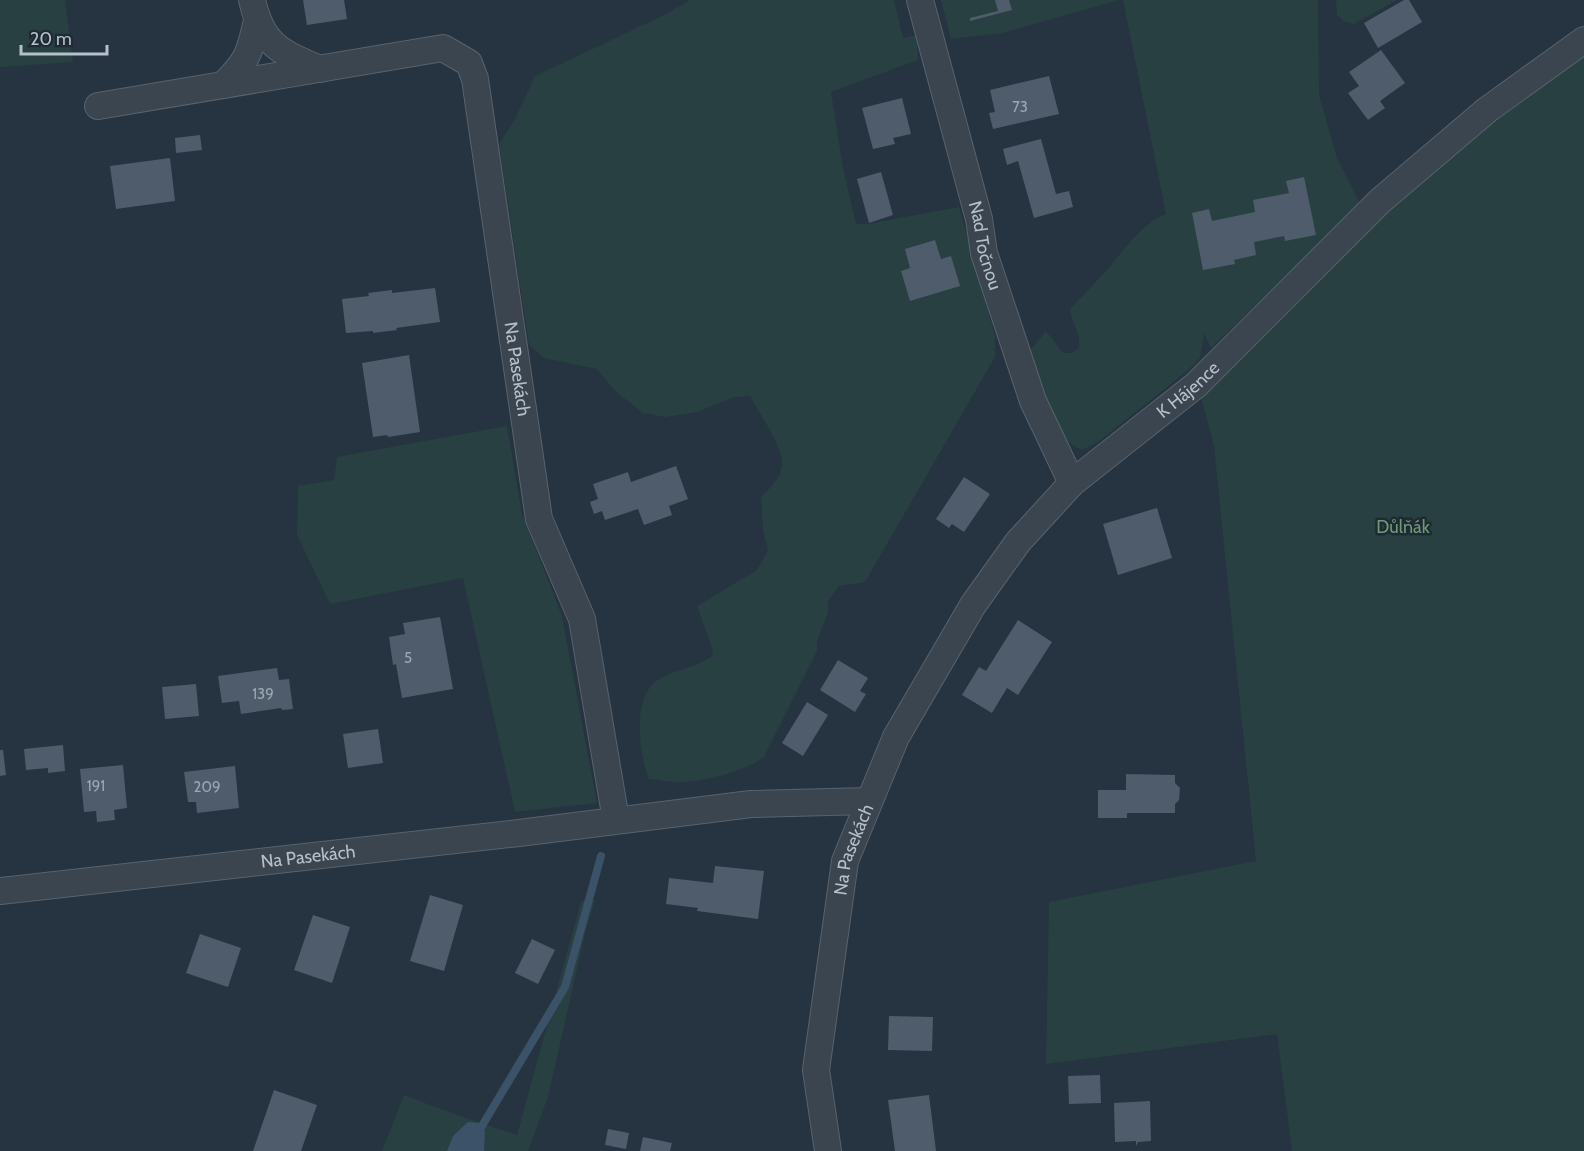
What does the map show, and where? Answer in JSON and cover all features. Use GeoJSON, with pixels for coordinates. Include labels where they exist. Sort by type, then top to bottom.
{"type":"FeatureCollection","features":[{"type":"Feature","properties":{"kind":"street","name":"Nad Točnou"},"geometry":{"type":"LineString","coordinates":[[920,0],[979,219],[984,253],[1033,401],[1072,483]]}},
{"type":"Feature","properties":{"kind":"street"},"geometry":{"type":"LineString","coordinates":[[254,10],[268,39],[284,53],[320,69]]}},
{"type":"Feature","properties":{"kind":"street"},"geometry":{"type":"LineString","coordinates":[[222,85],[240,69],[251,48],[254,10]]}},
{"type":"Feature","properties":{"kind":"street","name":"K Hájence"},"geometry":{"type":"LineString","coordinates":[[869,801],[896,737],[973,605],[1018,542],[1072,483],[1196,385],[1380,201],[1487,110],[1584,40]]}},
{"type":"Feature","properties":{"kind":"street","name":"Na Pasekách"},"geometry":{"type":"LineString","coordinates":[[98,106],[443,48],[469,63],[475,79],[539,519],[582,619],[616,820]]}},
{"type":"Feature","properties":{"kind":"street","name":"Na Pasekách"},"geometry":{"type":"LineString","coordinates":[[0,891],[751,804],[869,801],[845,861],[816,1070],[828,1151]]}},
{"type":"Feature","properties":{"kind":"green space"},"geometry":{"type":"Polygon","coordinates":[[[0,0],[65,0],[73,62],[0,67],[0,0]]]}},
{"type":"Feature","properties":{"kind":"green space"},"geometry":{"type":"Polygon","coordinates":[[[690,0],[894,0],[903,38],[917,35],[918,60],[831,92],[843,168],[856,224],[959,207],[995,336],[995,357],[865,582],[839,586],[828,601],[828,613],[817,641],[817,651],[764,757],[747,767],[703,780],[670,782],[649,779],[645,769],[640,742],[643,701],[648,689],[662,677],[712,656],[713,651],[697,606],[757,570],[768,550],[763,530],[761,497],[779,475],[782,459],[775,441],[750,396],[735,397],[697,412],[665,417],[643,413],[615,391],[597,369],[544,358],[529,345],[499,144],[514,121],[535,76],[662,16],[690,0]]]}},
{"type":"Feature","properties":{"kind":"green space"},"geometry":{"type":"Polygon","coordinates":[[[941,0],[1119,0],[1002,33],[951,39],[941,0]]]}},
{"type":"Feature","properties":{"kind":"green space"},"geometry":{"type":"Polygon","coordinates":[[[1123,0],[1318,0],[1319,95],[1337,158],[1361,205],[1211,348],[1204,333],[1200,358],[1187,371],[1098,442],[1082,450],[1070,443],[1053,422],[1041,395],[1028,353],[1046,331],[1063,353],[1072,353],[1079,348],[1079,337],[1070,309],[1136,236],[1150,223],[1166,214],[1123,0]]]}},
{"type":"Feature","properties":{"kind":"green space"},"geometry":{"type":"Polygon","coordinates":[[[1336,0],[1397,0],[1354,24],[1345,22],[1337,15],[1336,0]]]}},
{"type":"Feature","properties":{"kind":"green space","name":"Důlňák"},"geometry":{"type":"Polygon","coordinates":[[[1584,40],[1584,1151],[1292,1151],[1277,1034],[1046,1064],[1049,902],[1256,861],[1214,446],[1196,385],[1316,264],[1584,40]]]}},
{"type":"Feature","properties":{"kind":"green space"},"geometry":{"type":"Polygon","coordinates":[[[507,426],[522,514],[562,616],[597,803],[515,812],[463,578],[330,604],[297,535],[298,486],[334,480],[337,457],[507,426]]]}},
{"type":"Feature","properties":{"kind":"green space"},"geometry":{"type":"Polygon","coordinates":[[[595,900],[585,934],[548,1097],[528,1151],[382,1151],[404,1095],[517,1135],[581,901],[595,900]]]}},
{"type":"Feature","properties":{"kind":"water"},"geometry":{"type":"Polygon","coordinates":[[[468,1122],[480,1123],[485,1132],[484,1151],[447,1151],[453,1136],[468,1122]]]}},
{"type":"Feature","properties":{"kind":"building"},"geometry":{"type":"Polygon","coordinates":[[[303,0],[344,0],[347,19],[307,25],[303,0]]]}},
{"type":"Feature","properties":{"kind":"building"},"geometry":{"type":"Polygon","coordinates":[[[995,0],[1009,0],[1012,10],[970,21],[970,18],[998,11],[995,0]]]}},
{"type":"Feature","properties":{"kind":"building"},"geometry":{"type":"Polygon","coordinates":[[[1404,0],[1409,0],[1422,22],[1378,48],[1364,23],[1404,0]]]}},
{"type":"Feature","properties":{"kind":"building"},"geometry":{"type":"Polygon","coordinates":[[[1381,50],[1405,83],[1380,101],[1385,108],[1368,120],[1348,93],[1359,86],[1349,72],[1381,50]]]}},
{"type":"Feature","properties":{"kind":"building"},"geometry":{"type":"Polygon","coordinates":[[[1049,76],[1059,114],[993,129],[989,113],[995,112],[990,90],[1049,76]]]}},
{"type":"Feature","properties":{"kind":"building"},"geometry":{"type":"Polygon","coordinates":[[[902,98],[911,134],[893,138],[895,144],[873,149],[862,108],[902,98]]]}},
{"type":"Feature","properties":{"kind":"building"},"geometry":{"type":"Polygon","coordinates":[[[200,135],[202,150],[176,153],[175,138],[200,135]]]}},
{"type":"Feature","properties":{"kind":"building"},"geometry":{"type":"Polygon","coordinates":[[[1041,139],[1056,194],[1069,191],[1073,207],[1034,218],[1018,161],[1007,165],[1003,149],[1041,139]]]}},
{"type":"Feature","properties":{"kind":"building"},"geometry":{"type":"Polygon","coordinates":[[[170,158],[175,201],[116,209],[110,166],[170,158]]]}},
{"type":"Feature","properties":{"kind":"building"},"geometry":{"type":"Polygon","coordinates":[[[881,172],[893,215],[869,223],[857,179],[881,172]]]}},
{"type":"Feature","properties":{"kind":"building"},"geometry":{"type":"Polygon","coordinates":[[[1304,177],[1316,235],[1285,241],[1284,236],[1254,242],[1256,255],[1234,260],[1235,264],[1203,270],[1192,213],[1209,209],[1212,221],[1255,212],[1253,200],[1289,193],[1286,181],[1304,177]]]}},
{"type":"Feature","properties":{"kind":"building"},"geometry":{"type":"Polygon","coordinates":[[[935,240],[941,259],[951,256],[960,286],[910,301],[901,271],[910,268],[905,249],[935,240]]]}},
{"type":"Feature","properties":{"kind":"building"},"geometry":{"type":"Polygon","coordinates":[[[435,288],[440,322],[373,333],[373,331],[346,333],[342,299],[369,296],[368,293],[392,290],[392,293],[435,288]]]}},
{"type":"Feature","properties":{"kind":"building"},"geometry":{"type":"Polygon","coordinates":[[[409,355],[420,432],[373,437],[362,363],[409,355]]]}},
{"type":"Feature","properties":{"kind":"building"},"geometry":{"type":"Polygon","coordinates":[[[676,466],[688,499],[669,506],[672,515],[644,525],[638,509],[605,520],[602,511],[594,514],[590,502],[598,499],[593,484],[628,472],[631,482],[676,466]]]}},
{"type":"Feature","properties":{"kind":"building"},"geometry":{"type":"Polygon","coordinates":[[[964,477],[990,494],[964,532],[952,524],[949,528],[936,519],[964,477]]]}},
{"type":"Feature","properties":{"kind":"building"},"geometry":{"type":"Polygon","coordinates":[[[1157,508],[1172,558],[1118,575],[1103,524],[1157,508]]]}},
{"type":"Feature","properties":{"kind":"building"},"geometry":{"type":"Polygon","coordinates":[[[440,617],[453,689],[402,698],[396,664],[393,665],[389,637],[405,634],[403,623],[440,617]]]}},
{"type":"Feature","properties":{"kind":"building"},"geometry":{"type":"Polygon","coordinates":[[[1018,620],[1052,642],[1018,695],[1007,688],[992,713],[962,695],[979,667],[986,671],[1018,620]]]}},
{"type":"Feature","properties":{"kind":"building"},"geometry":{"type":"Polygon","coordinates":[[[838,660],[868,678],[860,691],[866,694],[855,712],[820,690],[838,660]]]}},
{"type":"Feature","properties":{"kind":"building"},"geometry":{"type":"Polygon","coordinates":[[[277,668],[279,680],[289,679],[293,709],[282,710],[281,708],[241,714],[239,701],[222,703],[218,676],[277,668]]]}},
{"type":"Feature","properties":{"kind":"building"},"geometry":{"type":"Polygon","coordinates":[[[196,684],[199,716],[165,719],[162,687],[196,684]]]}},
{"type":"Feature","properties":{"kind":"building"},"geometry":{"type":"Polygon","coordinates":[[[807,702],[828,715],[803,756],[782,743],[807,702]]]}},
{"type":"Feature","properties":{"kind":"building"},"geometry":{"type":"Polygon","coordinates":[[[378,729],[383,763],[348,768],[343,734],[378,729]]]}},
{"type":"Feature","properties":{"kind":"building"},"geometry":{"type":"Polygon","coordinates":[[[63,745],[65,771],[48,773],[48,768],[26,770],[24,749],[63,745]]]}},
{"type":"Feature","properties":{"kind":"building"},"geometry":{"type":"Polygon","coordinates":[[[0,750],[3,750],[6,775],[0,776],[0,750]]]}},
{"type":"Feature","properties":{"kind":"building"},"geometry":{"type":"Polygon","coordinates":[[[123,765],[127,808],[114,810],[115,820],[97,822],[96,811],[84,812],[80,769],[123,765]]]}},
{"type":"Feature","properties":{"kind":"building"},"geometry":{"type":"Polygon","coordinates":[[[235,766],[239,808],[197,813],[196,802],[188,802],[184,772],[235,766]]]}},
{"type":"Feature","properties":{"kind":"building"},"geometry":{"type":"Polygon","coordinates":[[[1126,774],[1175,775],[1175,783],[1180,788],[1175,813],[1127,813],[1127,818],[1098,818],[1098,790],[1126,790],[1126,774]]]}},
{"type":"Feature","properties":{"kind":"building"},"geometry":{"type":"Polygon","coordinates":[[[715,866],[764,871],[758,919],[697,911],[698,908],[666,904],[669,878],[713,883],[715,866]]]}},
{"type":"Feature","properties":{"kind":"building"},"geometry":{"type":"Polygon","coordinates":[[[430,895],[463,905],[444,971],[410,961],[430,895]]]}},
{"type":"Feature","properties":{"kind":"building"},"geometry":{"type":"Polygon","coordinates":[[[313,915],[350,927],[332,983],[294,970],[313,915]]]}},
{"type":"Feature","properties":{"kind":"building"},"geometry":{"type":"Polygon","coordinates":[[[200,934],[241,948],[228,987],[186,973],[200,934]]]}},
{"type":"Feature","properties":{"kind":"building"},"geometry":{"type":"Polygon","coordinates":[[[532,939],[555,950],[538,984],[515,973],[532,939]]]}},
{"type":"Feature","properties":{"kind":"building"},"geometry":{"type":"Polygon","coordinates":[[[889,1016],[933,1017],[932,1051],[888,1050],[889,1016]]]}},
{"type":"Feature","properties":{"kind":"building"},"geometry":{"type":"Polygon","coordinates":[[[1100,1075],[1101,1103],[1069,1104],[1068,1076],[1100,1075]]]}},
{"type":"Feature","properties":{"kind":"building"},"geometry":{"type":"Polygon","coordinates":[[[274,1090],[317,1105],[301,1151],[253,1151],[274,1090]]]}},
{"type":"Feature","properties":{"kind":"building"},"geometry":{"type":"Polygon","coordinates":[[[929,1095],[936,1151],[895,1151],[888,1100],[929,1095]]]}},
{"type":"Feature","properties":{"kind":"building"},"geometry":{"type":"Polygon","coordinates":[[[1150,1101],[1151,1141],[1138,1142],[1136,1146],[1136,1141],[1115,1142],[1114,1103],[1150,1101]]]}},
{"type":"Feature","properties":{"kind":"building"},"geometry":{"type":"Polygon","coordinates":[[[608,1129],[629,1133],[626,1149],[605,1145],[608,1129]]]}},
{"type":"Feature","properties":{"kind":"building"},"geometry":{"type":"Polygon","coordinates":[[[643,1137],[672,1143],[670,1151],[640,1151],[643,1137]]]}},
{"type":"Feature","properties":{"kind":"waterway"},"geometry":{"type":"LineString","coordinates":[[467,1151],[565,987],[601,856]]}}]}
